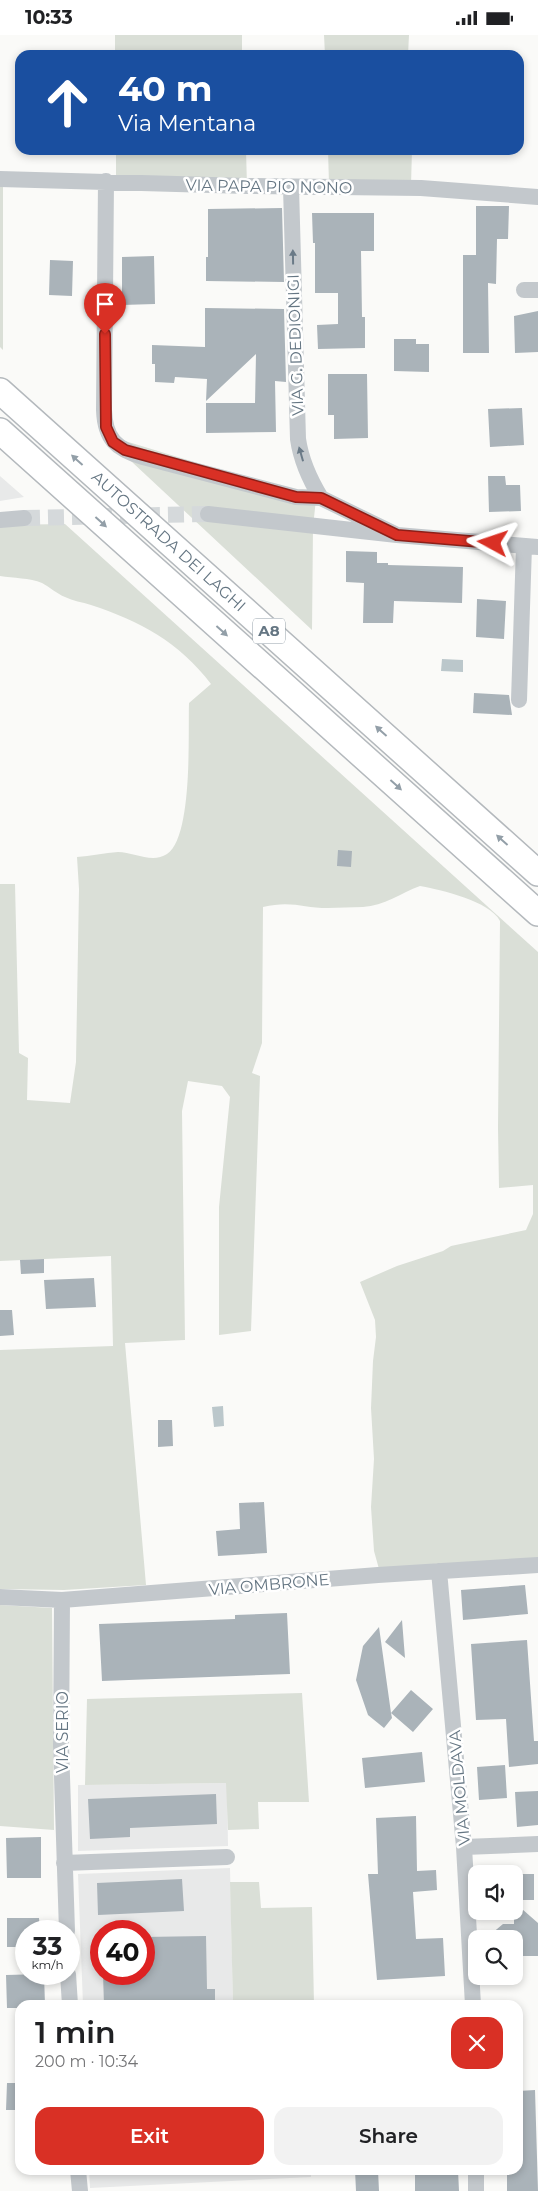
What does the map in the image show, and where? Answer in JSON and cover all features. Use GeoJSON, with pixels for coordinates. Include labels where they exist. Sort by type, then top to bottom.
{"type":"FeatureCollection","features":[{"type":"Feature","properties":{"kind":"highway","name":"AUTOSTRADA DEI LAGHI"},"geometry":{"type":"LineString","coordinates":[[0,391],[538,873]]}},
{"type":"Feature","properties":{"kind":"highway","name":"AUTOSTRADA DEI LAGHI"},"geometry":{"type":"LineString","coordinates":[[0,431],[538,913]]}},
{"type":"Feature","properties":{"kind":"street","name":"VIA PAPA PIO NONO"},"geometry":{"type":"LineString","coordinates":[[0,179],[291,187],[421,188],[538,197]]}},
{"type":"Feature","properties":{"kind":"street"},"geometry":{"type":"LineString","coordinates":[[106,181],[104,410],[108,435],[118,446],[134,454],[296,497],[321,498],[397,535]]}},
{"type":"Feature","properties":{"kind":"street","name":"VIA G. DEDIONIGI"},"geometry":{"type":"LineString","coordinates":[[291,187],[298,439],[302,459],[312,484],[321,498]]}},
{"type":"Feature","properties":{"kind":"street"},"geometry":{"type":"LineString","coordinates":[[208,514],[397,535],[531,547],[519,700]]}},
{"type":"Feature","properties":{"kind":"street"},"geometry":{"type":"LineString","coordinates":[[0,520],[24,518]]}},
{"type":"Feature","properties":{"kind":"street","name":"VIA OMBRONE"},"geometry":{"type":"LineString","coordinates":[[0,1597],[62,1600],[538,1565]]}},
{"type":"Feature","properties":{"kind":"street","name":"VIA MOLDAVA"},"geometry":{"type":"LineString","coordinates":[[439,1571],[464,1847],[473,2000]]}},
{"type":"Feature","properties":{"kind":"street","name":"VIA SERIO"},"geometry":{"type":"LineString","coordinates":[[62,1600],[61,1746],[67,1920]]}},
{"type":"Feature","properties":{"kind":"street"},"geometry":{"type":"LineString","coordinates":[[464,1847],[538,1844]]}},
{"type":"Feature","properties":{"kind":"street"},"geometry":{"type":"LineString","coordinates":[[64,1863],[227,1857]]}},
{"type":"Feature","properties":{"kind":"street"},"geometry":{"type":"LineString","coordinates":[[69,1985],[70,2000]]}},
{"type":"Feature","properties":{"kind":"street"},"geometry":{"type":"LineString","coordinates":[[78,2175],[80,2191]]}},
{"type":"Feature","properties":{"kind":"street"},"geometry":{"type":"LineString","coordinates":[[476,2175],[476,2191]]}},
{"type":"Feature","properties":{"kind":"shaded area"},"geometry":{"type":"Polygon","coordinates":[[[115,35],[242,35],[242,50],[115,50],[115,35]]]}},
{"type":"Feature","properties":{"kind":"shaded area"},"geometry":{"type":"Polygon","coordinates":[[[324,35],[409,35],[408,50],[325,50],[324,35]]]}},
{"type":"Feature","properties":{"kind":"shaded area"},"geometry":{"type":"Polygon","coordinates":[[[116,155],[246,155],[247,186],[116,182],[116,155]]]}},
{"type":"Feature","properties":{"kind":"shaded area"},"geometry":{"type":"Polygon","coordinates":[[[328,155],[412,155],[411,185],[329,184],[328,155]]]}},
{"type":"Feature","properties":{"kind":"shaded area"},"geometry":{"type":"Polygon","coordinates":[[[0,174],[3,174],[3,350],[0,347],[0,174]]]}},
{"type":"Feature","properties":{"kind":"shaded area"},"geometry":{"type":"Polygon","coordinates":[[[102,434],[316,499],[313,527],[312,630],[102,434]]]}},
{"type":"Feature","properties":{"kind":"shaded area"},"geometry":{"type":"Polygon","coordinates":[[[0,476],[24,497],[0,501],[0,476]]]}},
{"type":"Feature","properties":{"kind":"shaded area"},"geometry":{"type":"Polygon","coordinates":[[[65,524],[538,952],[538,1559],[379,1569],[374,1551],[371,1507],[374,1459],[371,1408],[376,1337],[375,1320],[360,1282],[397,1266],[443,1251],[451,1246],[526,1230],[533,1214],[533,1185],[499,1188],[500,921],[495,914],[476,902],[464,897],[420,886],[385,902],[371,906],[319,908],[281,904],[263,907],[262,1043],[252,1073],[260,1076],[251,1331],[219,1335],[219,1207],[230,1097],[222,1086],[188,1081],[182,1111],[185,1340],[125,1343],[146,1585],[64,1590],[0,1589],[0,1350],[113,1346],[111,1256],[0,1261],[0,884],[15,884],[19,1053],[28,1058],[27,1100],[70,1103],[76,1062],[79,889],[77,857],[124,852],[155,858],[167,854],[175,844],[181,828],[185,807],[189,703],[211,684],[186,656],[142,626],[109,611],[68,598],[37,581],[0,576],[0,525],[65,524]]]}},
{"type":"Feature","properties":{"kind":"shaded area"},"geometry":{"type":"Polygon","coordinates":[[[442,659],[463,660],[463,672],[441,671],[442,659]]]}},
{"type":"Feature","properties":{"kind":"shaded area"},"geometry":{"type":"Polygon","coordinates":[[[223,1406],[224,1426],[214,1427],[212,1407],[223,1406]]]}},
{"type":"Feature","properties":{"kind":"shaded area"},"geometry":{"type":"Polygon","coordinates":[[[0,1605],[52,1608],[54,1830],[0,1826],[0,1605]]]}},
{"type":"Feature","properties":{"kind":"shaded area"},"geometry":{"type":"Polygon","coordinates":[[[302,1693],[309,1802],[258,1802],[259,1829],[228,1830],[226,1783],[85,1785],[87,1699],[302,1693]]]}},
{"type":"Feature","properties":{"kind":"shaded area"},"geometry":{"type":"Polygon","coordinates":[[[227,1783],[228,1846],[78,1851],[78,1785],[227,1783]]]}},
{"type":"Feature","properties":{"kind":"shaded area"},"geometry":{"type":"Polygon","coordinates":[[[230,1868],[233,2000],[83,2000],[78,1874],[230,1868]]]}},
{"type":"Feature","properties":{"kind":"shaded area"},"geometry":{"type":"Polygon","coordinates":[[[230,1882],[259,1882],[261,1908],[312,1907],[314,2000],[233,2000],[230,1882]]]}},
{"type":"Feature","properties":{"kind":"shaded area"},"geometry":{"type":"Polygon","coordinates":[[[89,2175],[311,2175],[311,2177],[90,2188],[89,2175]]]}},
{"type":"Feature","properties":{"kind":"building"},"geometry":{"type":"Polygon","coordinates":[[[476,206],[509,206],[508,239],[497,239],[496,284],[488,283],[489,353],[463,353],[463,255],[476,255],[476,206]]]}},
{"type":"Feature","properties":{"kind":"building"},"geometry":{"type":"Polygon","coordinates":[[[282,208],[284,282],[206,281],[208,209],[282,208]]]}},
{"type":"Feature","properties":{"kind":"building"},"geometry":{"type":"Polygon","coordinates":[[[312,213],[374,213],[374,251],[361,251],[362,317],[365,317],[365,348],[318,349],[317,325],[338,324],[338,293],[315,293],[315,243],[313,243],[312,213]]]}},
{"type":"Feature","properties":{"kind":"building"},"geometry":{"type":"Polygon","coordinates":[[[154,256],[155,304],[122,305],[122,257],[154,256]]]}},
{"type":"Feature","properties":{"kind":"building"},"geometry":{"type":"Polygon","coordinates":[[[50,260],[73,261],[72,296],[49,295],[50,260]]]}},
{"type":"Feature","properties":{"kind":"building"},"geometry":{"type":"Polygon","coordinates":[[[205,308],[284,309],[286,382],[275,381],[276,432],[206,433],[206,403],[255,403],[256,354],[206,401],[207,379],[175,377],[174,383],[155,382],[155,364],[152,364],[152,345],[205,347],[205,308]]]}},
{"type":"Feature","properties":{"kind":"building"},"geometry":{"type":"Polygon","coordinates":[[[538,311],[538,352],[515,353],[514,316],[538,311]]]}},
{"type":"Feature","properties":{"kind":"building"},"geometry":{"type":"Polygon","coordinates":[[[394,339],[416,339],[416,344],[429,344],[429,372],[394,371],[394,339]]]}},
{"type":"Feature","properties":{"kind":"building"},"geometry":{"type":"Polygon","coordinates":[[[328,374],[367,374],[368,438],[334,439],[334,415],[328,415],[328,374]]]}},
{"type":"Feature","properties":{"kind":"building"},"geometry":{"type":"Polygon","coordinates":[[[522,408],[524,445],[490,447],[488,409],[522,408]]]}},
{"type":"Feature","properties":{"kind":"building"},"geometry":{"type":"Polygon","coordinates":[[[488,476],[505,476],[506,485],[520,485],[521,511],[489,512],[488,476]]]}},
{"type":"Feature","properties":{"kind":"building"},"geometry":{"type":"Polygon","coordinates":[[[346,551],[377,552],[377,563],[388,563],[388,565],[463,567],[462,603],[394,601],[393,623],[363,623],[364,583],[346,582],[346,551]]]}},
{"type":"Feature","properties":{"kind":"building"},"geometry":{"type":"Polygon","coordinates":[[[477,599],[506,601],[504,639],[476,637],[477,599]]]}},
{"type":"Feature","properties":{"kind":"building"},"geometry":{"type":"Polygon","coordinates":[[[474,693],[509,695],[512,715],[473,713],[474,693]]]}},
{"type":"Feature","properties":{"kind":"building"},"geometry":{"type":"Polygon","coordinates":[[[338,850],[352,851],[351,867],[337,866],[338,850]]]}},
{"type":"Feature","properties":{"kind":"building"},"geometry":{"type":"Polygon","coordinates":[[[44,1259],[44,1273],[21,1274],[20,1260],[44,1259]]]}},
{"type":"Feature","properties":{"kind":"building"},"geometry":{"type":"Polygon","coordinates":[[[94,1278],[96,1307],[46,1309],[44,1280],[94,1278]]]}},
{"type":"Feature","properties":{"kind":"building"},"geometry":{"type":"Polygon","coordinates":[[[0,1310],[12,1310],[14,1335],[0,1336],[0,1310]]]}},
{"type":"Feature","properties":{"kind":"building"},"geometry":{"type":"Polygon","coordinates":[[[158,1420],[172,1420],[173,1446],[158,1447],[158,1420]]]}},
{"type":"Feature","properties":{"kind":"building"},"geometry":{"type":"Polygon","coordinates":[[[264,1502],[267,1553],[218,1556],[216,1531],[240,1529],[239,1503],[264,1502]]]}},
{"type":"Feature","properties":{"kind":"building"},"geometry":{"type":"Polygon","coordinates":[[[525,1585],[528,1614],[463,1620],[461,1590],[525,1585]]]}},
{"type":"Feature","properties":{"kind":"building"},"geometry":{"type":"Polygon","coordinates":[[[287,1613],[290,1674],[102,1681],[99,1624],[235,1619],[235,1615],[287,1613]]]}},
{"type":"Feature","properties":{"kind":"building"},"geometry":{"type":"Polygon","coordinates":[[[402,1620],[405,1658],[385,1642],[402,1620]]]}},
{"type":"Feature","properties":{"kind":"building"},"geometry":{"type":"Polygon","coordinates":[[[379,1627],[392,1718],[384,1728],[368,1715],[356,1680],[363,1646],[379,1627]]]}},
{"type":"Feature","properties":{"kind":"building"},"geometry":{"type":"Polygon","coordinates":[[[527,1640],[534,1741],[538,1741],[538,1764],[509,1767],[506,1719],[476,1720],[471,1644],[527,1640]]]}},
{"type":"Feature","properties":{"kind":"building"},"geometry":{"type":"Polygon","coordinates":[[[411,1690],[433,1709],[413,1732],[391,1713],[411,1690]]]}},
{"type":"Feature","properties":{"kind":"building"},"geometry":{"type":"Polygon","coordinates":[[[422,1752],[425,1782],[365,1788],[362,1758],[422,1752]]]}},
{"type":"Feature","properties":{"kind":"building"},"geometry":{"type":"Polygon","coordinates":[[[505,1765],[507,1798],[479,1800],[477,1767],[505,1765]]]}},
{"type":"Feature","properties":{"kind":"building"},"geometry":{"type":"Polygon","coordinates":[[[538,1791],[538,1825],[517,1827],[515,1792],[538,1791]]]}},
{"type":"Feature","properties":{"kind":"building"},"geometry":{"type":"Polygon","coordinates":[[[216,1794],[217,1824],[130,1828],[130,1837],[90,1839],[88,1799],[216,1794]]]}},
{"type":"Feature","properties":{"kind":"building"},"geometry":{"type":"Polygon","coordinates":[[[416,1816],[417,1871],[436,1870],[437,1890],[413,1892],[416,1939],[443,1938],[445,1976],[377,1980],[368,1874],[378,1874],[376,1818],[416,1816]]]}},
{"type":"Feature","properties":{"kind":"building"},"geometry":{"type":"Polygon","coordinates":[[[41,1837],[41,1878],[7,1878],[6,1838],[41,1837]]]}},
{"type":"Feature","properties":{"kind":"building"},"geometry":{"type":"Polygon","coordinates":[[[523,1874],[534,1874],[534,1900],[523,1900],[523,1874]]]}},
{"type":"Feature","properties":{"kind":"building"},"geometry":{"type":"Polygon","coordinates":[[[182,1879],[184,1911],[98,1915],[97,1883],[182,1879]]]}},
{"type":"Feature","properties":{"kind":"building"},"geometry":{"type":"Polygon","coordinates":[[[523,1910],[538,1923],[538,1956],[523,1956],[523,1930],[496,1930],[503,1924],[514,1924],[514,1920],[523,1920],[523,1910]]]}},
{"type":"Feature","properties":{"kind":"building"},"geometry":{"type":"Polygon","coordinates":[[[7,1918],[39,1918],[39,1920],[15,1920],[15,1947],[7,1947],[7,1918]]]}},
{"type":"Feature","properties":{"kind":"building"},"geometry":{"type":"Polygon","coordinates":[[[206,1936],[207,1989],[215,1989],[215,2000],[104,2000],[103,1985],[155,1985],[155,1937],[206,1936]]]}},
{"type":"Feature","properties":{"kind":"building"},"geometry":{"type":"Polygon","coordinates":[[[6,1975],[15,1975],[15,1985],[44,1985],[45,2000],[15,2000],[15,2008],[7,2008],[6,1975]]]}},
{"type":"Feature","properties":{"kind":"building"},"geometry":{"type":"Polygon","coordinates":[[[7,2083],[15,2083],[15,2110],[6,2110],[7,2083]]]}},
{"type":"Feature","properties":{"kind":"building"},"geometry":{"type":"Polygon","coordinates":[[[535,2090],[538,2191],[507,2191],[507,2175],[523,2175],[523,2091],[535,2090]]]}},
{"type":"Feature","properties":{"kind":"building"},"geometry":{"type":"Polygon","coordinates":[[[355,2175],[378,2175],[379,2191],[356,2191],[355,2175]]]}},
{"type":"Feature","properties":{"kind":"building"},"geometry":{"type":"Polygon","coordinates":[[[415,2175],[458,2175],[459,2191],[415,2191],[415,2175]]]}},
{"type":"Feature","properties":{"kind":"tunnel"},"geometry":{"type":"LineString","coordinates":[[24,518],[208,514]]}},
{"type":"Feature","properties":{"kind":"route"},"geometry":{"type":"LineString","coordinates":[[105,334],[104,410],[106,427],[108,435],[113,442],[125,450],[143,457],[296,497],[321,498],[397,535],[493,543]]}}]}
